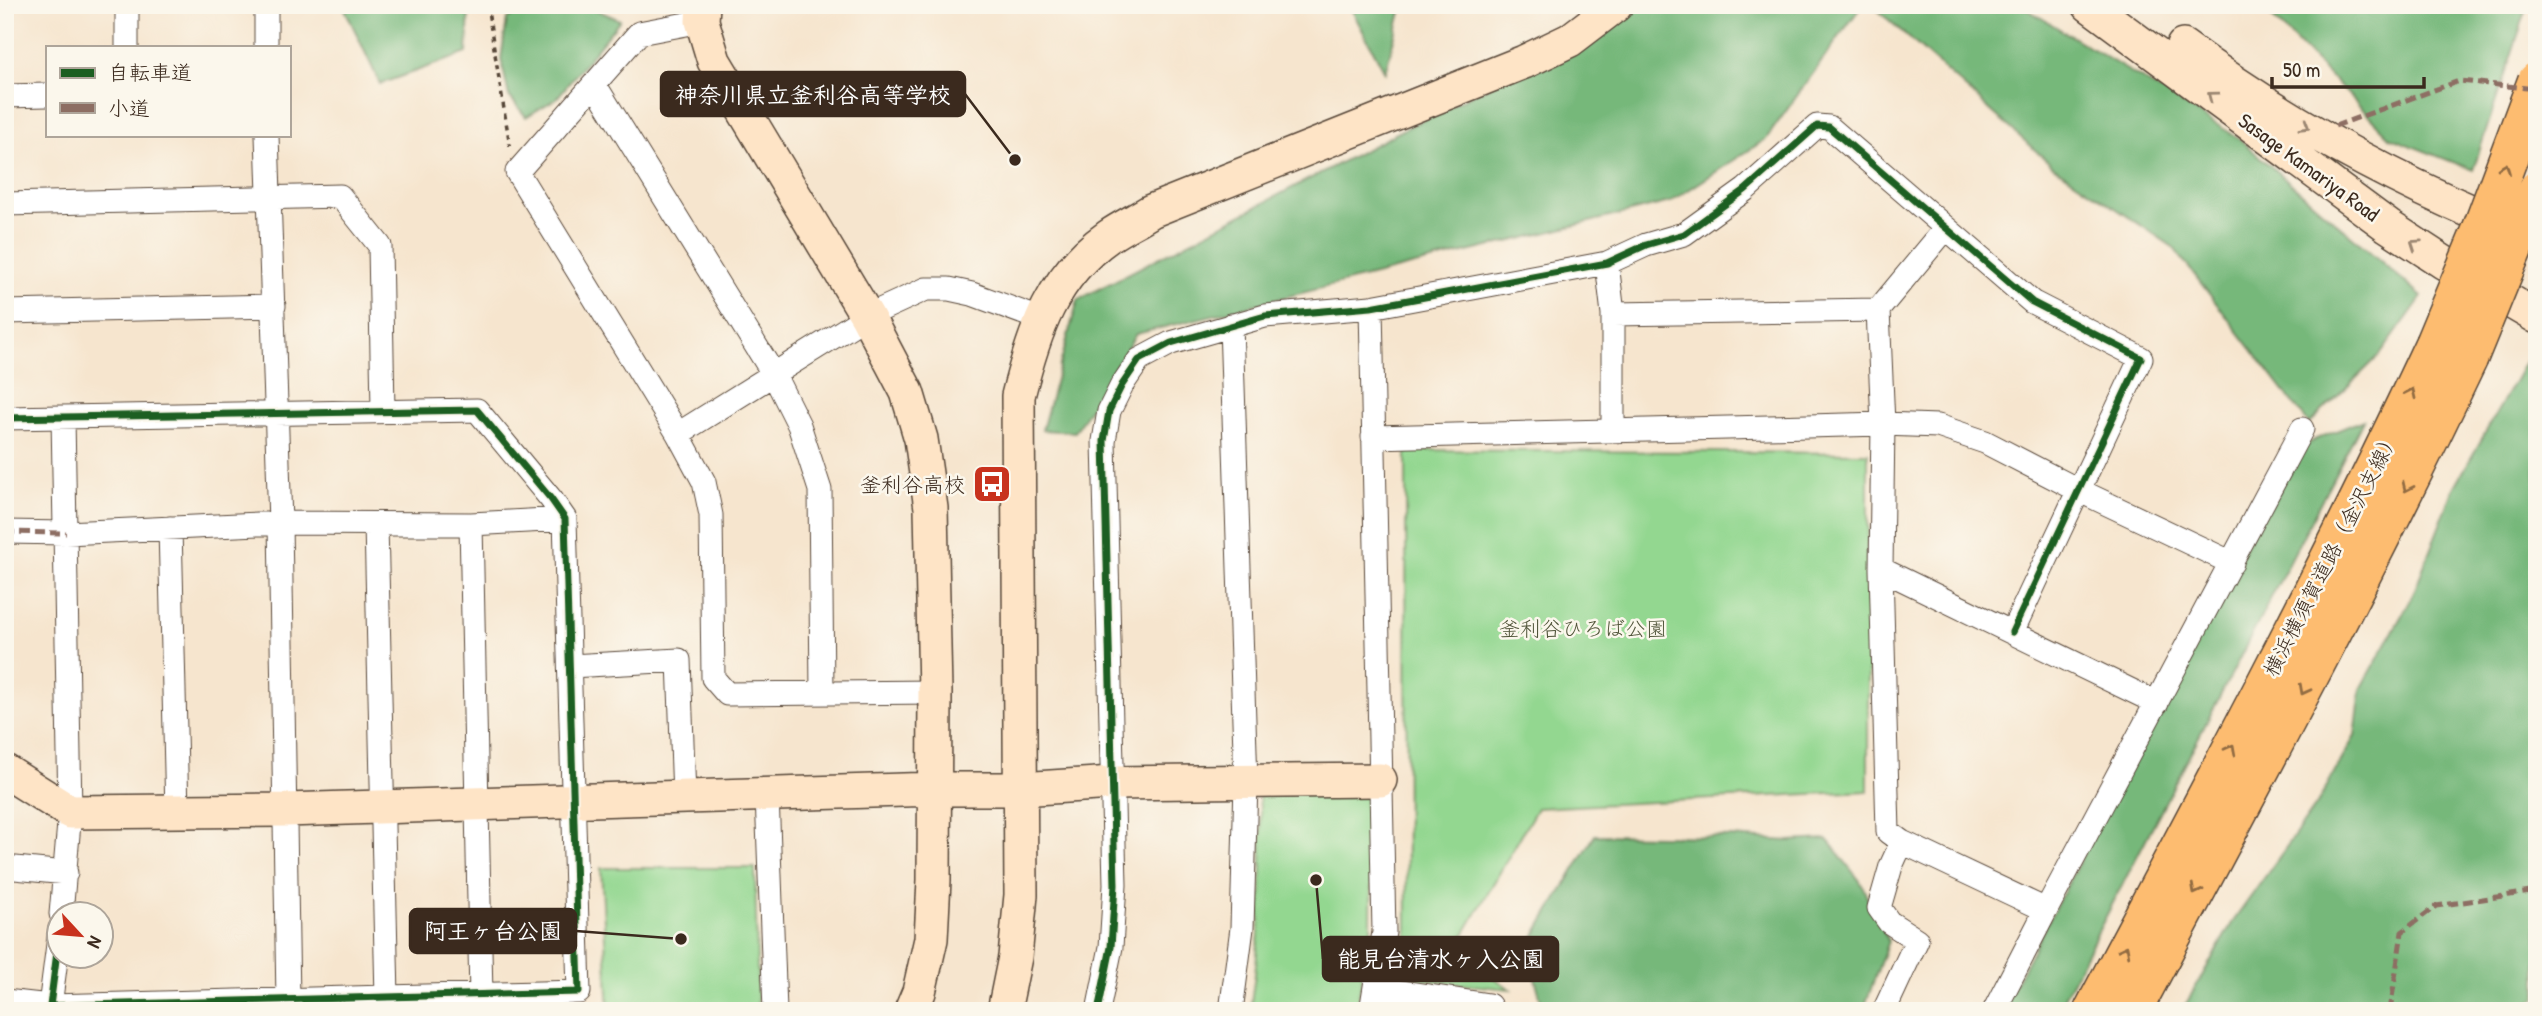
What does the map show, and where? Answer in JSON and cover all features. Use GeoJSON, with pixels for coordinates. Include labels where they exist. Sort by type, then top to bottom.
{"type":"FeatureCollection","features":[{"type":"Feature","properties":{"kind":"highway","name":"横浜横須賀道路（金沢支線）"},"geometry":{"type":"LineString","coordinates":[[2132,1011],[2336,628],[2401,499],[2451,352],[2481,231],[2537,81]]}},
{"type":"Feature","properties":{"kind":"highway","name":"横浜横須賀道路（金沢支線）"},"geometry":{"type":"LineString","coordinates":[[2093,1011],[2304,613],[2368,485],[2451,352],[2537,190]]}},
{"type":"Feature","properties":{"kind":"street"},"geometry":{"type":"LineString","coordinates":[[127,5],[127,46]]}},
{"type":"Feature","properties":{"kind":"street"},"geometry":{"type":"LineString","coordinates":[[266,46],[267,5]]}},
{"type":"Feature","properties":{"kind":"street"},"geometry":{"type":"LineString","coordinates":[[1004,1011],[1015,957],[1021,895],[1018,396],[1040,320],[1061,283],[1083,258],[1108,237],[1151,211],[1524,62],[1570,40],[1616,5]]}},
{"type":"Feature","properties":{"kind":"street","name":"Sasage Kamariya Road"},"geometry":{"type":"LineString","coordinates":[[2089,5],[2388,226],[2537,317]]}},
{"type":"Feature","properties":{"kind":"street","name":"Sasage Kamariya Road"},"geometry":{"type":"LineString","coordinates":[[2127,5],[2212,67],[2320,135],[2407,182],[2537,239]]}},
{"type":"Feature","properties":{"kind":"street"},"geometry":{"type":"LineString","coordinates":[[911,1011],[919,992],[931,939],[935,789],[935,692],[931,508],[921,439],[906,392],[867,316],[713,61],[703,13],[639,33],[517,172],[678,434],[704,482],[711,515],[713,678],[727,694],[935,692]]}},
{"type":"Feature","properties":{"kind":"street"},"geometry":{"type":"LineString","coordinates":[[595,85],[774,374],[799,425],[820,490],[822,692]]}},
{"type":"Feature","properties":{"kind":"street"},"geometry":{"type":"LineString","coordinates":[[5,96],[46,95]]}},
{"type":"Feature","properties":{"kind":"street"},"geometry":{"type":"LineString","coordinates":[[1098,1011],[1111,947],[1115,898],[1104,440],[1109,411],[1139,360],[1171,343],[1265,316],[1371,307],[1607,263],[1646,245],[1684,234],[1745,190],[1817,126],[1829,127],[2032,302],[2141,358],[2012,632]]}},
{"type":"Feature","properties":{"kind":"street"},"geometry":{"type":"LineString","coordinates":[[267,136],[280,523],[288,1001]]}},
{"type":"Feature","properties":{"kind":"street"},"geometry":{"type":"LineString","coordinates":[[5,204],[340,196],[380,246],[383,410]]}},
{"type":"Feature","properties":{"kind":"street"},"geometry":{"type":"LineString","coordinates":[[1946,228],[1878,310],[1883,424],[1881,569],[1888,832],[1902,842],[2046,909]]}},
{"type":"Feature","properties":{"kind":"street"},"geometry":{"type":"LineString","coordinates":[[1607,263],[1613,314],[1613,431]]}},
{"type":"Feature","properties":{"kind":"street"},"geometry":{"type":"LineString","coordinates":[[678,434],[867,316],[926,289],[949,289],[972,294],[1040,320]]}},
{"type":"Feature","properties":{"kind":"street"},"geometry":{"type":"LineString","coordinates":[[5,312],[274,306]]}},
{"type":"Feature","properties":{"kind":"street"},"geometry":{"type":"LineString","coordinates":[[1371,307],[1384,932],[1373,1000],[1489,1005],[1493,1011]]}},
{"type":"Feature","properties":{"kind":"street"},"geometry":{"type":"LineString","coordinates":[[1613,314],[1878,310]]}},
{"type":"Feature","properties":{"kind":"street"},"geometry":{"type":"LineString","coordinates":[[1231,325],[1246,782],[1242,928],[1231,1011]]}},
{"type":"Feature","properties":{"kind":"street"},"geometry":{"type":"LineString","coordinates":[[5,418],[477,410],[565,519],[579,992],[50,1006],[5,1001]]}},
{"type":"Feature","properties":{"kind":"street"},"geometry":{"type":"LineString","coordinates":[[62,417],[71,812],[63,900]]}},
{"type":"Feature","properties":{"kind":"street"},"geometry":{"type":"LineString","coordinates":[[1373,437],[1883,424],[1938,426],[1985,442],[2078,490],[2232,563]]}},
{"type":"Feature","properties":{"kind":"street"},"geometry":{"type":"LineString","coordinates":[[1994,1011],[2302,429]]}},
{"type":"Feature","properties":{"kind":"street"},"geometry":{"type":"LineString","coordinates":[[5,532],[66,533],[280,523],[471,524],[565,519]]}},
{"type":"Feature","properties":{"kind":"street"},"geometry":{"type":"LineString","coordinates":[[376,524],[387,998]]}},
{"type":"Feature","properties":{"kind":"street"},"geometry":{"type":"LineString","coordinates":[[471,524],[481,996]]}},
{"type":"Feature","properties":{"kind":"street"},"geometry":{"type":"LineString","coordinates":[[170,528],[177,812]]}},
{"type":"Feature","properties":{"kind":"street"},"geometry":{"type":"LineString","coordinates":[[1881,569],[2157,703]]}},
{"type":"Feature","properties":{"kind":"street"},"geometry":{"type":"LineString","coordinates":[[570,666],[679,660],[684,797]]}},
{"type":"Feature","properties":{"kind":"street"},"geometry":{"type":"LineString","coordinates":[[5,771],[71,812],[286,810],[935,789],[1020,789],[1113,783],[1380,780]]}},
{"type":"Feature","properties":{"kind":"street"},"geometry":{"type":"LineString","coordinates":[[767,795],[775,1011]]}},
{"type":"Feature","properties":{"kind":"street"},"geometry":{"type":"LineString","coordinates":[[1884,1011],[1917,940],[1889,922],[1879,908],[1891,866],[1902,842]]}},
{"type":"Feature","properties":{"kind":"street"},"geometry":{"type":"LineString","coordinates":[[5,867],[66,873]]}},
{"type":"Feature","properties":{"kind":"street"},"geometry":{"type":"LineString","coordinates":[[50,1006],[55,970]]}},
{"type":"Feature","properties":{"kind":"path"},"geometry":{"type":"LineString","coordinates":[[487,5],[511,153]]}},
{"type":"Feature","properties":{"kind":"green space"},"geometry":{"type":"Polygon","coordinates":[[[343,5],[466,5],[469,9],[467,53],[380,84],[343,5]]]}},
{"type":"Feature","properties":{"kind":"green space"},"geometry":{"type":"Polygon","coordinates":[[[530,5],[585,5],[620,20],[557,98],[526,117],[509,96],[501,59],[507,19],[530,5]]]}},
{"type":"Feature","properties":{"kind":"green space"},"geometry":{"type":"Polygon","coordinates":[[[1349,5],[1403,5],[1385,72],[1349,5]]]}},
{"type":"Feature","properties":{"kind":"green space"},"geometry":{"type":"Polygon","coordinates":[[[1636,5],[1862,5],[1766,139],[1670,202],[1136,334],[1075,432],[1042,430],[1078,300],[1420,121],[1630,15],[1636,5]]]}},
{"type":"Feature","properties":{"kind":"green space"},"geometry":{"type":"Polygon","coordinates":[[[1872,5],[2020,5],[2237,137],[2422,297],[2380,355],[2309,424],[2173,247],[2053,166],[1872,5]]]}},
{"type":"Feature","properties":{"kind":"green space"},"geometry":{"type":"Polygon","coordinates":[[[2260,5],[2528,5],[2473,170],[2391,138],[2260,5]]]}},
{"type":"Feature","properties":{"kind":"green space"},"geometry":{"type":"Polygon","coordinates":[[[2536,343],[2537,997],[2519,1011],[2182,1011],[2232,923],[2317,804],[2355,736],[2361,689],[2412,597],[2454,488],[2536,343]]]}},
{"type":"Feature","properties":{"kind":"green space"},"geometry":{"type":"Polygon","coordinates":[[[2363,420],[2057,1011],[2001,1011],[2292,456],[2314,440],[2363,420]]]}},
{"type":"Feature","properties":{"kind":"green space","name":"釜利谷ひろば公園"},"geometry":{"type":"Polygon","coordinates":[[[1406,450],[1868,453],[1868,791],[1537,808],[1455,950],[1510,989],[1407,979],[1406,450]]]}},
{"type":"Feature","properties":{"kind":"green space"},"geometry":{"type":"Polygon","coordinates":[[[1372,791],[1371,930],[1356,1011],[1250,1011],[1261,902],[1259,793],[1372,791]]]}},
{"type":"Feature","properties":{"kind":"green space"},"geometry":{"type":"Polygon","coordinates":[[[1595,835],[1731,837],[1788,841],[1827,839],[1860,881],[1888,941],[1863,1011],[1544,1011],[1527,949],[1595,835]]]}},
{"type":"Feature","properties":{"kind":"green space"},"geometry":{"type":"Polygon","coordinates":[[[601,868],[755,868],[758,1011],[609,1011],[601,868]]]}},
{"type":"Feature","properties":{"kind":"marked path"},"geometry":{"type":"LineString","coordinates":[[2335,126],[2459,81],[2537,89]]}},
{"type":"Feature","properties":{"kind":"marked path"},"geometry":{"type":"LineString","coordinates":[[5,532],[66,533]]}},
{"type":"Feature","properties":{"kind":"marked path"},"geometry":{"type":"LineString","coordinates":[[2390,1011],[2402,932],[2436,906],[2537,891]]}},
{"type":"Feature","properties":{"kind":"cycle path"},"geometry":{"type":"LineString","coordinates":[[1098,1011],[1111,947],[1115,885],[1104,441],[1109,411],[1139,360],[1171,343],[1265,316],[1371,307],[1607,263],[1646,245],[1684,234],[1745,190],[1817,126],[1829,127],[2032,302],[2141,358],[2012,632]]}},
{"type":"Feature","properties":{"kind":"cycle path"},"geometry":{"type":"LineString","coordinates":[[5,418],[477,410],[565,519],[579,992],[50,1006],[55,970]]}},
{"type":"Feature","properties":{"kind":"place","name":"神奈川県立釜利谷高等学校"},"geometry":{"type":"Point","coordinates":[1015,160]}},
{"type":"Feature","properties":{"kind":"place","name":"釜利谷高校"},"geometry":{"type":"Point","coordinates":[992,484]}},
{"type":"Feature","properties":{"kind":"place","name":"能見台清水ヶ入公園"},"geometry":{"type":"Point","coordinates":[1316,880]}},
{"type":"Feature","properties":{"kind":"place","name":"阿王ヶ台公園"},"geometry":{"type":"Point","coordinates":[681,939]}}]}
